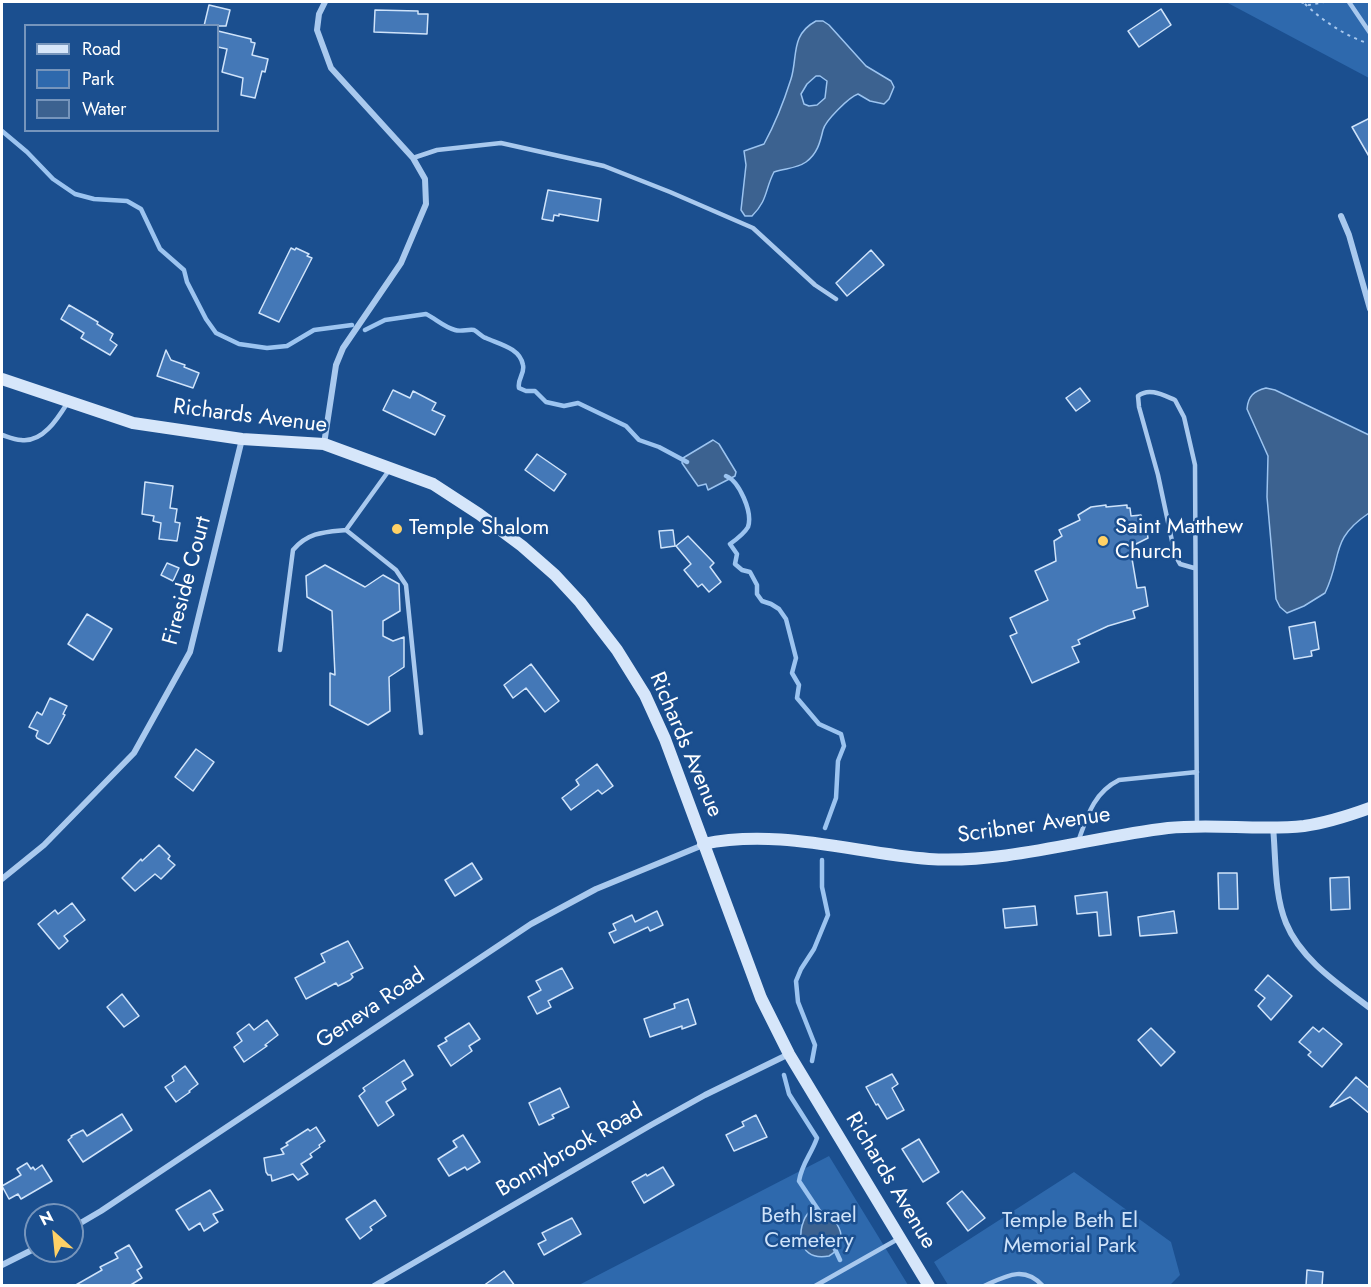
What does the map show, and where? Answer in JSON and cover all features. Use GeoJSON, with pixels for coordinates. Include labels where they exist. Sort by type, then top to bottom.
{"type":"FeatureCollection","features":[{"type":"Feature","properties":{"kind":"street"},"geometry":{"type":"LineString","coordinates":[[324,2],[319,14],[317,30],[332,68],[413,158],[425,179],[426,204],[401,263],[343,348],[336,365],[324,444]]}},
{"type":"Feature","properties":{"kind":"street"},"geometry":{"type":"LineString","coordinates":[[1341,216],[1349,235],[1370,309]]}},
{"type":"Feature","properties":{"kind":"street","name":"Richards Avenue"},"geometry":{"type":"LineString","coordinates":[[2,379],[133,423],[242,439],[324,444],[433,484],[522,546],[555,575],[580,602],[617,650],[645,695],[664,739],[761,998],[789,1054],[929,1286]]}},
{"type":"Feature","properties":{"kind":"street","name":"Fireside Court"},"geometry":{"type":"LineString","coordinates":[[2,879],[44,845],[134,753],[190,652],[242,439]]}},
{"type":"Feature","properties":{"kind":"street","name":"Scribner Avenue"},"geometry":{"type":"LineString","coordinates":[[704,844],[724,840],[769,838],[930,859],[955,859],[1011,854],[1160,829],[1197,826],[1273,827],[1317,824],[1370,808]]}},
{"type":"Feature","properties":{"kind":"street"},"geometry":{"type":"LineString","coordinates":[[1273,827],[1281,905],[1290,930],[1310,957],[1370,1008]]}},
{"type":"Feature","properties":{"kind":"street","name":"Geneva Road"},"geometry":{"type":"LineString","coordinates":[[84,1221],[531,924],[596,889],[704,844]]}},
{"type":"Feature","properties":{"kind":"street","name":"Bonnybrook Road"},"geometry":{"type":"LineString","coordinates":[[374,1286],[678,1110],[789,1054]]}},
{"type":"Feature","properties":{"kind":"street"},"geometry":{"type":"LineString","coordinates":[[2,1265],[24,1254]]}},
{"type":"Feature","properties":{"kind":"lane"},"geometry":{"type":"LineString","coordinates":[[1349,2],[1370,33]]}},
{"type":"Feature","properties":{"kind":"lane"},"geometry":{"type":"LineString","coordinates":[[413,158],[437,150],[501,143],[604,166],[753,228],[814,285],[836,299]]}},
{"type":"Feature","properties":{"kind":"lane"},"geometry":{"type":"LineString","coordinates":[[1194,568],[1180,564],[1175,555],[1158,475],[1139,408],[1138,396],[1143,392],[1154,392],[1175,400],[1184,417],[1195,465],[1197,826]]}},
{"type":"Feature","properties":{"kind":"lane"},"geometry":{"type":"LineString","coordinates":[[2,435],[22,441],[35,438],[55,423],[68,401]]}},
{"type":"Feature","properties":{"kind":"lane"},"geometry":{"type":"LineString","coordinates":[[280,650],[293,550],[311,535],[346,530],[390,469]]}},
{"type":"Feature","properties":{"kind":"lane"},"geometry":{"type":"LineString","coordinates":[[346,530],[396,570],[406,585],[421,733]]}},
{"type":"Feature","properties":{"kind":"lane"},"geometry":{"type":"LineString","coordinates":[[1078,842],[1095,799],[1103,789],[1119,780],[1197,772]]}},
{"type":"Feature","properties":{"kind":"lane"},"geometry":{"type":"LineString","coordinates":[[815,1286],[900,1238]]}},
{"type":"Feature","properties":{"kind":"lane"},"geometry":{"type":"LineString","coordinates":[[984,1286],[1021,1273],[1029,1274],[1042,1286]]}},
{"type":"Feature","properties":{"kind":"path"},"geometry":{"type":"LineString","coordinates":[[1301,2],[1349,36],[1370,44]]}},
{"type":"Feature","properties":{"kind":"path"},"geometry":{"type":"LineString","coordinates":[[1305,4],[1324,2]]}},
{"type":"Feature","properties":{"kind":"green space"},"geometry":{"type":"Polygon","coordinates":[[[1226,2],[1369,2],[1369,78],[1226,2]]]}},
{"type":"Feature","properties":{"kind":"green space","name":"Beth Israel Cemetery"},"geometry":{"type":"Polygon","coordinates":[[[829,1156],[908,1285],[577,1286],[829,1156]]]}},
{"type":"Feature","properties":{"kind":"green space","name":"Temple Beth El Memorial Park"},"geometry":{"type":"Polygon","coordinates":[[[1074,1172],[1171,1242],[1180,1275],[1169,1286],[948,1285],[934,1262],[1074,1172]]]}},
{"type":"Feature","properties":{"kind":"water"},"geometry":{"type":"Polygon","coordinates":[[[816,21],[823,21],[829,25],[866,66],[891,81],[894,87],[884,104],[870,101],[858,94],[843,104],[825,126],[813,155],[798,166],[774,172],[761,205],[752,216],[745,216],[741,210],[746,165],[744,151],[764,144],[791,79],[796,47],[802,33],[816,21]],[[816,76],[807,84],[801,94],[804,104],[817,105],[825,98],[827,81],[816,76]]]}},
{"type":"Feature","properties":{"kind":"water"},"geometry":{"type":"Polygon","coordinates":[[[1266,388],[1275,390],[1369,435],[1369,513],[1356,523],[1342,540],[1325,593],[1287,613],[1276,599],[1267,497],[1268,456],[1247,409],[1252,395],[1266,388]]]}},
{"type":"Feature","properties":{"kind":"water"},"geometry":{"type":"Polygon","coordinates":[[[713,440],[719,444],[736,472],[735,476],[708,490],[706,484],[698,486],[682,463],[683,458],[713,440]]]}},
{"type":"Feature","properties":{"kind":"water"},"geometry":{"type":"Polygon","coordinates":[[[813,1209],[829,1216],[839,1228],[840,1243],[829,1256],[817,1256],[809,1253],[803,1247],[801,1230],[808,1214],[813,1209]]]}},
{"type":"Feature","properties":{"kind":"building"},"geometry":{"type":"Polygon","coordinates":[[[209,5],[230,10],[226,26],[204,24],[209,5]]]}},
{"type":"Feature","properties":{"kind":"building"},"geometry":{"type":"Polygon","coordinates":[[[1161,9],[1171,25],[1139,47],[1128,31],[1161,9]]]}},
{"type":"Feature","properties":{"kind":"building"},"geometry":{"type":"Polygon","coordinates":[[[375,10],[418,11],[418,14],[428,14],[427,34],[374,32],[375,10]]]}},
{"type":"Feature","properties":{"kind":"building"},"geometry":{"type":"Polygon","coordinates":[[[219,31],[251,39],[251,42],[255,43],[252,55],[268,59],[265,72],[262,71],[255,98],[241,95],[243,78],[222,72],[227,49],[219,47],[219,31]]]}},
{"type":"Feature","properties":{"kind":"building"},"geometry":{"type":"Polygon","coordinates":[[[1370,118],[1370,158],[1352,127],[1370,118]]]}},
{"type":"Feature","properties":{"kind":"building"},"geometry":{"type":"Polygon","coordinates":[[[548,190],[601,199],[598,221],[559,214],[559,216],[554,215],[553,221],[542,219],[548,190]]]}},
{"type":"Feature","properties":{"kind":"building"},"geometry":{"type":"Polygon","coordinates":[[[291,248],[309,254],[307,256],[312,258],[279,322],[259,313],[291,248]]]}},
{"type":"Feature","properties":{"kind":"building"},"geometry":{"type":"Polygon","coordinates":[[[871,250],[884,265],[847,296],[836,283],[871,250]]]}},
{"type":"Feature","properties":{"kind":"building"},"geometry":{"type":"Polygon","coordinates":[[[69,305],[113,334],[110,340],[117,345],[110,355],[81,338],[84,333],[61,319],[69,305]]]}},
{"type":"Feature","properties":{"kind":"building"},"geometry":{"type":"Polygon","coordinates":[[[166,350],[171,360],[199,373],[193,388],[157,376],[166,350]]]}},
{"type":"Feature","properties":{"kind":"building"},"geometry":{"type":"Polygon","coordinates":[[[1080,388],[1090,401],[1076,411],[1066,398],[1080,388]]]}},
{"type":"Feature","properties":{"kind":"building"},"geometry":{"type":"Polygon","coordinates":[[[393,390],[410,398],[413,391],[436,403],[432,410],[445,416],[435,435],[383,410],[393,390]]]}},
{"type":"Feature","properties":{"kind":"building"},"geometry":{"type":"Polygon","coordinates":[[[537,454],[566,474],[554,491],[525,470],[537,454]]]}},
{"type":"Feature","properties":{"kind":"building"},"geometry":{"type":"Polygon","coordinates":[[[145,482],[173,486],[170,508],[177,509],[175,522],[180,523],[177,541],[159,539],[161,523],[153,521],[154,516],[142,514],[145,482]]]}},
{"type":"Feature","properties":{"kind":"building"},"geometry":{"type":"Polygon","coordinates":[[[1106,505],[1106,507],[1127,505],[1131,516],[1141,515],[1146,526],[1148,538],[1130,547],[1137,588],[1145,587],[1148,606],[1133,611],[1135,618],[1108,626],[1078,640],[1080,644],[1072,647],[1079,662],[1032,683],[1010,636],[1017,633],[1010,618],[1048,600],[1035,571],[1056,561],[1054,541],[1062,536],[1059,530],[1080,520],[1078,515],[1091,507],[1106,505]]]}},
{"type":"Feature","properties":{"kind":"building"},"geometry":{"type":"Polygon","coordinates":[[[673,530],[675,546],[661,548],[659,531],[673,530]]]}},
{"type":"Feature","properties":{"kind":"building"},"geometry":{"type":"Polygon","coordinates":[[[688,536],[714,563],[710,567],[721,582],[709,592],[702,584],[698,587],[684,570],[691,564],[676,546],[688,536]]]}},
{"type":"Feature","properties":{"kind":"building"},"geometry":{"type":"Polygon","coordinates":[[[167,563],[179,568],[173,581],[161,575],[167,563]]]}},
{"type":"Feature","properties":{"kind":"building"},"geometry":{"type":"Polygon","coordinates":[[[325,565],[365,587],[383,575],[399,584],[400,611],[383,621],[383,636],[393,641],[404,637],[404,667],[389,677],[390,711],[368,725],[330,705],[330,673],[335,675],[332,611],[307,597],[306,576],[325,565]]]}},
{"type":"Feature","properties":{"kind":"building"},"geometry":{"type":"Polygon","coordinates":[[[87,614],[112,629],[93,660],[68,644],[87,614]]]}},
{"type":"Feature","properties":{"kind":"building"},"geometry":{"type":"Polygon","coordinates":[[[1315,622],[1319,649],[1311,651],[1312,656],[1294,659],[1289,627],[1315,622]]]}},
{"type":"Feature","properties":{"kind":"building"},"geometry":{"type":"Polygon","coordinates":[[[531,664],[559,701],[545,712],[526,688],[513,698],[504,685],[531,664]]]}},
{"type":"Feature","properties":{"kind":"building"},"geometry":{"type":"Polygon","coordinates":[[[50,698],[67,706],[63,714],[65,715],[48,744],[37,738],[38,731],[29,727],[37,712],[42,715],[50,698]]]}},
{"type":"Feature","properties":{"kind":"building"},"geometry":{"type":"Polygon","coordinates":[[[196,749],[214,762],[193,791],[175,777],[196,749]]]}},
{"type":"Feature","properties":{"kind":"building"},"geometry":{"type":"Polygon","coordinates":[[[597,764],[613,786],[602,794],[598,790],[571,810],[562,798],[579,785],[576,780],[597,764]]]}},
{"type":"Feature","properties":{"kind":"building"},"geometry":{"type":"Polygon","coordinates":[[[159,845],[175,865],[161,879],[155,874],[135,891],[122,878],[159,845]]]}},
{"type":"Feature","properties":{"kind":"building"},"geometry":{"type":"Polygon","coordinates":[[[472,863],[482,879],[455,896],[445,880],[472,863]]]}},
{"type":"Feature","properties":{"kind":"building"},"geometry":{"type":"Polygon","coordinates":[[[1218,873],[1237,873],[1238,909],[1219,909],[1218,873]]]}},
{"type":"Feature","properties":{"kind":"building"},"geometry":{"type":"Polygon","coordinates":[[[1349,877],[1350,909],[1331,910],[1330,878],[1349,877]]]}},
{"type":"Feature","properties":{"kind":"building"},"geometry":{"type":"Polygon","coordinates":[[[1107,892],[1111,935],[1099,936],[1097,912],[1077,914],[1075,896],[1107,892]]]}},
{"type":"Feature","properties":{"kind":"building"},"geometry":{"type":"Polygon","coordinates":[[[72,903],[85,920],[64,936],[68,941],[59,949],[38,924],[55,910],[58,914],[72,903]]]}},
{"type":"Feature","properties":{"kind":"building"},"geometry":{"type":"Polygon","coordinates":[[[1035,906],[1037,925],[1005,928],[1003,909],[1035,906]]]}},
{"type":"Feature","properties":{"kind":"building"},"geometry":{"type":"Polygon","coordinates":[[[657,911],[663,925],[650,931],[648,927],[614,943],[609,933],[616,930],[613,924],[632,915],[635,922],[657,911]]]}},
{"type":"Feature","properties":{"kind":"building"},"geometry":{"type":"Polygon","coordinates":[[[1174,911],[1177,933],[1140,936],[1138,917],[1174,911]]]}},
{"type":"Feature","properties":{"kind":"building"},"geometry":{"type":"Polygon","coordinates":[[[348,941],[363,968],[351,974],[353,977],[350,980],[338,986],[336,983],[306,999],[295,978],[325,962],[321,954],[348,941]]]}},
{"type":"Feature","properties":{"kind":"building"},"geometry":{"type":"Polygon","coordinates":[[[562,968],[573,988],[548,1001],[551,1007],[537,1014],[528,997],[541,990],[536,981],[562,968]]]}},
{"type":"Feature","properties":{"kind":"building"},"geometry":{"type":"Polygon","coordinates":[[[1268,975],[1292,996],[1271,1020],[1258,1006],[1265,998],[1255,990],[1268,975]]]}},
{"type":"Feature","properties":{"kind":"building"},"geometry":{"type":"Polygon","coordinates":[[[122,994],[139,1016],[124,1027],[107,1007],[122,994]]]}},
{"type":"Feature","properties":{"kind":"building"},"geometry":{"type":"Polygon","coordinates":[[[688,999],[696,1024],[682,1029],[682,1026],[650,1037],[644,1019],[675,1008],[674,1004],[688,999]]]}},
{"type":"Feature","properties":{"kind":"building"},"geometry":{"type":"Polygon","coordinates":[[[267,1020],[278,1035],[244,1062],[234,1047],[242,1041],[237,1033],[249,1024],[254,1030],[267,1020]]]}},
{"type":"Feature","properties":{"kind":"building"},"geometry":{"type":"Polygon","coordinates":[[[469,1023],[480,1039],[469,1046],[472,1051],[451,1066],[438,1046],[447,1041],[445,1038],[469,1023]]]}},
{"type":"Feature","properties":{"kind":"building"},"geometry":{"type":"Polygon","coordinates":[[[1313,1027],[1319,1032],[1323,1028],[1342,1044],[1322,1067],[1308,1055],[1311,1052],[1299,1042],[1313,1027]]]}},
{"type":"Feature","properties":{"kind":"building"},"geometry":{"type":"Polygon","coordinates":[[[1151,1028],[1175,1052],[1161,1066],[1138,1040],[1151,1028]]]}},
{"type":"Feature","properties":{"kind":"building"},"geometry":{"type":"Polygon","coordinates":[[[404,1060],[413,1075],[402,1082],[406,1089],[386,1102],[394,1115],[378,1126],[359,1096],[365,1091],[363,1088],[404,1060]]]}},
{"type":"Feature","properties":{"kind":"building"},"geometry":{"type":"Polygon","coordinates":[[[185,1066],[198,1084],[176,1102],[165,1087],[174,1081],[172,1076],[185,1066]]]}},
{"type":"Feature","properties":{"kind":"building"},"geometry":{"type":"Polygon","coordinates":[[[892,1074],[898,1084],[892,1088],[904,1110],[887,1119],[866,1087],[892,1074]]]}},
{"type":"Feature","properties":{"kind":"building"},"geometry":{"type":"Polygon","coordinates":[[[1356,1077],[1370,1089],[1370,1114],[1350,1097],[1330,1107],[1356,1077]]]}},
{"type":"Feature","properties":{"kind":"building"},"geometry":{"type":"Polygon","coordinates":[[[560,1088],[569,1107],[552,1115],[554,1118],[539,1125],[529,1103],[560,1088]]]}},
{"type":"Feature","properties":{"kind":"building"},"geometry":{"type":"Polygon","coordinates":[[[122,1114],[132,1130],[83,1162],[68,1140],[71,1136],[83,1130],[87,1136],[122,1114]]]}},
{"type":"Feature","properties":{"kind":"building"},"geometry":{"type":"Polygon","coordinates":[[[756,1115],[767,1137],[734,1151],[726,1135],[744,1126],[742,1122],[756,1115]]]}},
{"type":"Feature","properties":{"kind":"building"},"geometry":{"type":"Polygon","coordinates":[[[316,1127],[325,1141],[310,1154],[312,1157],[301,1164],[308,1174],[298,1180],[293,1174],[272,1181],[271,1175],[266,1172],[264,1158],[284,1154],[281,1149],[288,1145],[286,1143],[308,1129],[310,1131],[316,1127]]]}},
{"type":"Feature","properties":{"kind":"building"},"geometry":{"type":"Polygon","coordinates":[[[463,1135],[480,1162],[467,1170],[465,1167],[449,1176],[438,1159],[457,1147],[453,1141],[463,1135]]]}},
{"type":"Feature","properties":{"kind":"building"},"geometry":{"type":"Polygon","coordinates":[[[919,1139],[939,1172],[923,1182],[902,1149],[919,1139]]]}},
{"type":"Feature","properties":{"kind":"building"},"geometry":{"type":"Polygon","coordinates":[[[27,1163],[31,1169],[33,1167],[35,1170],[42,1165],[52,1181],[21,1199],[18,1194],[9,1199],[2,1186],[21,1175],[17,1169],[27,1163]]]}},
{"type":"Feature","properties":{"kind":"building"},"geometry":{"type":"Polygon","coordinates":[[[663,1167],[674,1185],[644,1203],[632,1182],[663,1167]]]}},
{"type":"Feature","properties":{"kind":"building"},"geometry":{"type":"Polygon","coordinates":[[[210,1190],[223,1210],[213,1214],[218,1222],[204,1231],[200,1223],[189,1230],[176,1210],[210,1190]]]}},
{"type":"Feature","properties":{"kind":"building"},"geometry":{"type":"Polygon","coordinates":[[[962,1191],[985,1218],[968,1231],[947,1203],[962,1191]]]}},
{"type":"Feature","properties":{"kind":"building"},"geometry":{"type":"Polygon","coordinates":[[[375,1200],[386,1216],[370,1227],[372,1230],[360,1239],[346,1219],[375,1200]]]}},
{"type":"Feature","properties":{"kind":"building"},"geometry":{"type":"Polygon","coordinates":[[[572,1218],[581,1234],[544,1255],[538,1244],[546,1240],[542,1233],[572,1218]]]}},
{"type":"Feature","properties":{"kind":"building"},"geometry":{"type":"Polygon","coordinates":[[[129,1245],[142,1267],[137,1270],[142,1278],[129,1286],[74,1286],[102,1270],[100,1267],[118,1258],[115,1253],[129,1245]]]}},
{"type":"Feature","properties":{"kind":"building"},"geometry":{"type":"Polygon","coordinates":[[[1307,1270],[1323,1272],[1322,1286],[1306,1286],[1307,1270]]]}},
{"type":"Feature","properties":{"kind":"building"},"geometry":{"type":"Polygon","coordinates":[[[504,1271],[515,1286],[483,1286],[504,1271]]]}},
{"type":"Feature","properties":{"kind":"waterway"},"geometry":{"type":"LineString","coordinates":[[2,131],[27,152],[53,179],[75,194],[94,199],[127,201],[141,209],[160,249],[184,270],[187,282],[216,333],[239,344],[267,348],[287,346],[314,330],[352,325]]}},
{"type":"Feature","properties":{"kind":"waterway"},"geometry":{"type":"LineString","coordinates":[[365,330],[385,320],[426,314],[455,330],[474,330],[518,354],[523,365],[519,388],[535,391],[546,402],[564,406],[578,403],[626,426],[639,440],[659,447],[687,462]]}},
{"type":"Feature","properties":{"kind":"waterway"},"geometry":{"type":"LineString","coordinates":[[726,476],[740,490],[747,506],[749,521],[748,527],[730,544],[737,554],[735,564],[742,570],[750,572],[757,585],[757,594],[762,601],[779,609],[786,619],[796,658],[792,673],[799,685],[797,698],[819,724],[841,734],[844,746],[838,761],[836,798],[825,828]]}},
{"type":"Feature","properties":{"kind":"waterway"},"geometry":{"type":"LineString","coordinates":[[812,1061],[815,1045],[798,1002],[796,981],[814,949],[828,915],[822,887],[822,860]]}},
{"type":"Feature","properties":{"kind":"waterway"},"geometry":{"type":"LineString","coordinates":[[784,1075],[789,1094],[817,1138],[802,1169],[799,1181],[821,1214]]}},
{"type":"Feature","properties":{"kind":"waterway"},"geometry":{"type":"LineString","coordinates":[[834,1247],[840,1260]]}},
{"type":"Feature","properties":{"kind":"place","name":"Temple Shalom"},"geometry":{"type":"Point","coordinates":[397,529]}},
{"type":"Feature","properties":{"kind":"place","name":"Saint Matthew Church"},"geometry":{"type":"Point","coordinates":[1103,541]}}]}
